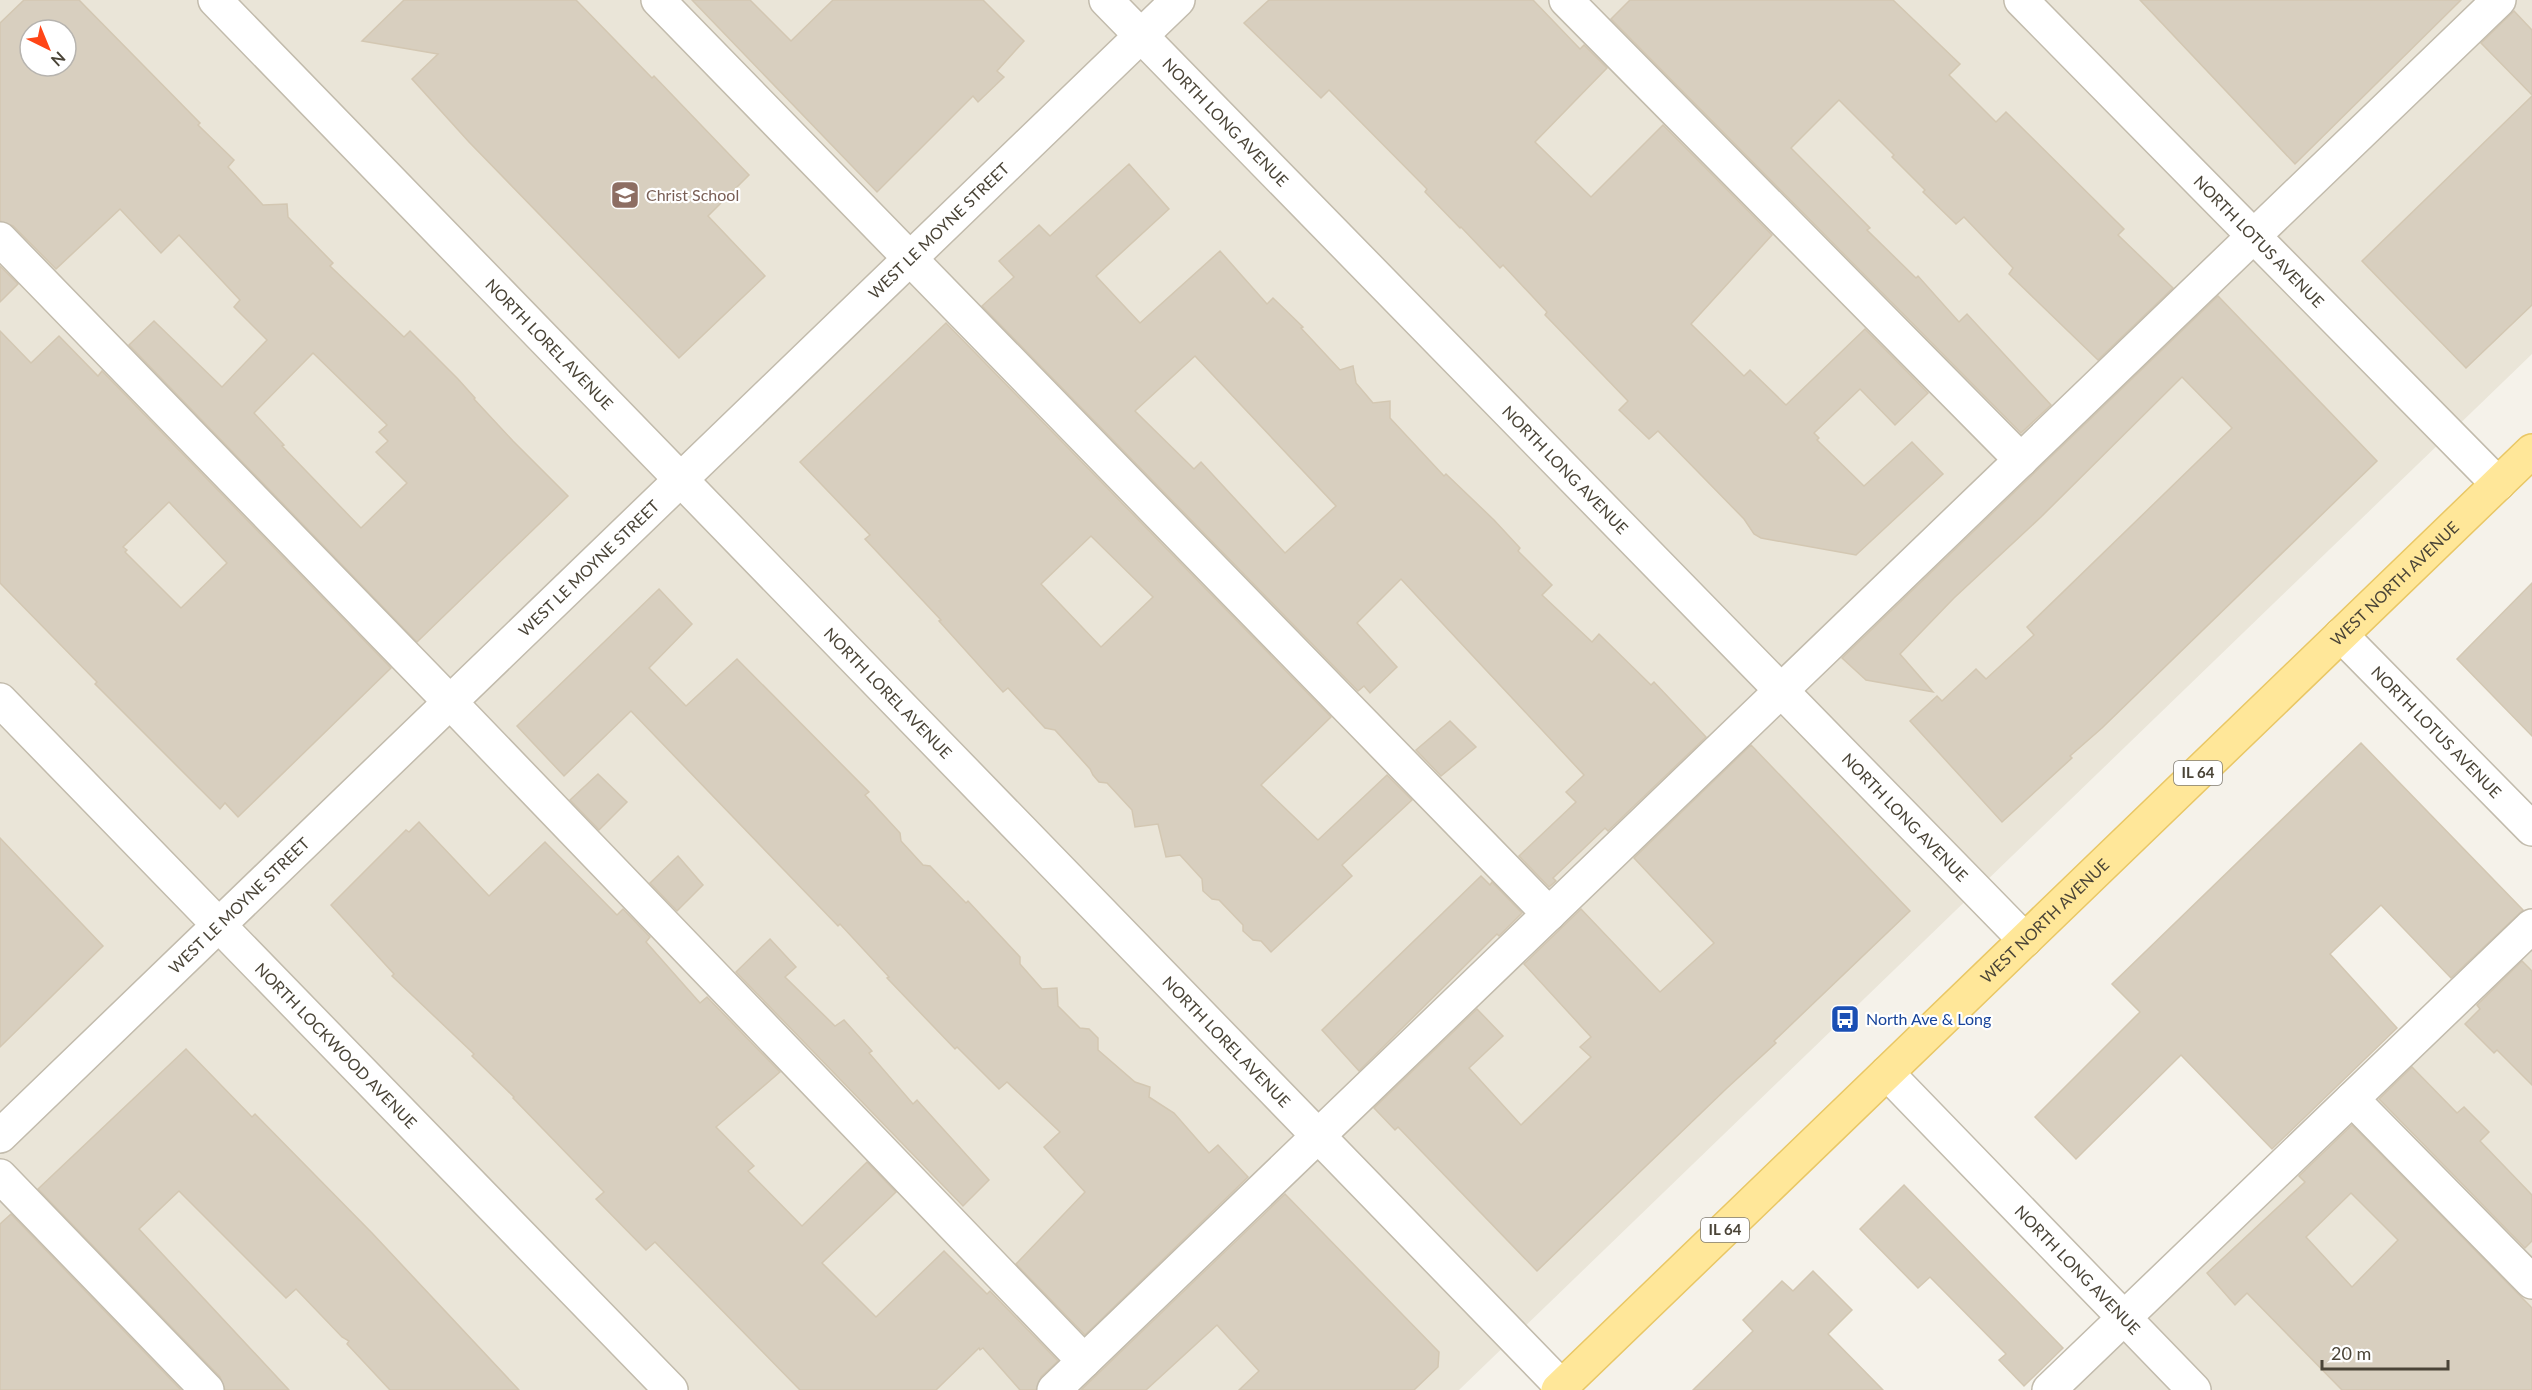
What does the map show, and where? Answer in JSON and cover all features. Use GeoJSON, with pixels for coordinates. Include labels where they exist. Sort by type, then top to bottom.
{"type":"FeatureCollection","features":[{"type":"Feature","properties":{"kind":"main road","name":"WEST NORTH AVENUE"},"geometry":{"type":"LineString","coordinates":[[1560,1388],[2498,484],[2529,461]]}},
{"type":"Feature","properties":{"kind":"street","name":"NORTH LOREL AVENUE"},"geometry":{"type":"LineString","coordinates":[[215,0],[1560,1388]]}},
{"type":"Feature","properties":{"kind":"street"},"geometry":{"type":"LineString","coordinates":[[658,0],[1550,914]]}},
{"type":"Feature","properties":{"kind":"street","name":"NORTH LONG AVENUE"},"geometry":{"type":"LineString","coordinates":[[1106,0],[2025,940]]}},
{"type":"Feature","properties":{"kind":"street","name":"WEST LE MOYNE STREET"},"geometry":{"type":"LineString","coordinates":[[0,1136],[1178,0]]}},
{"type":"Feature","properties":{"kind":"street"},"geometry":{"type":"LineString","coordinates":[[1566,0],[2021,460]]}},
{"type":"Feature","properties":{"kind":"street","name":"NORTH LOTUS AVENUE"},"geometry":{"type":"LineString","coordinates":[[2021,0],[2498,484]]}},
{"type":"Feature","properties":{"kind":"street"},"geometry":{"type":"LineString","coordinates":[[1054,1390],[2253,236],[2482,6]]}},
{"type":"Feature","properties":{"kind":"street"},"geometry":{"type":"LineString","coordinates":[[0,239],[450,702],[1084,1361]]}},
{"type":"Feature","properties":{"kind":"street","name":"NORTH LOTUS AVENUE"},"geometry":{"type":"LineString","coordinates":[[2341,635],[2532,829]]}},
{"type":"Feature","properties":{"kind":"street","name":"NORTH LOCKWOOD AVENUE"},"geometry":{"type":"LineString","coordinates":[[0,700],[671,1390]]}},
{"type":"Feature","properties":{"kind":"street"},"geometry":{"type":"LineString","coordinates":[[2049,1390],[2532,926]]}},
{"type":"Feature","properties":{"kind":"street","name":"NORTH LONG AVENUE"},"geometry":{"type":"LineString","coordinates":[[1887,1072],[2194,1390]]}},
{"type":"Feature","properties":{"kind":"street"},"geometry":{"type":"LineString","coordinates":[[2352,1099],[2532,1282]]}},
{"type":"Feature","properties":{"kind":"street"},"geometry":{"type":"LineString","coordinates":[[0,1176],[207,1390]]}},
{"type":"Feature","properties":{"kind":"shaded area"},"geometry":{"type":"Polygon","coordinates":[[[0,0],[2532,0],[2532,354],[1459,1390],[0,1390],[0,0]]]}},
{"type":"Feature","properties":{"kind":"shaded area"},"geometry":{"type":"Polygon","coordinates":[[[2532,933],[2532,1390],[2060,1390],[2532,933]]]}},
{"type":"Feature","properties":{"kind":"building"},"geometry":{"type":"Polygon","coordinates":[[[24,0],[79,0],[234,160],[228,167],[263,205],[287,204],[288,217],[333,263],[330,266],[404,337],[410,331],[568,496],[417,642],[129,345],[154,321],[222,387],[267,340],[234,307],[240,300],[179,235],[161,253],[120,209],[56,269],[13,226],[0,221],[0,23],[24,0]],[[313,353],[254,413],[284,445],[282,446],[361,528],[407,483],[376,452],[388,441],[379,432],[387,425],[313,353]]]}},
{"type":"Feature","properties":{"kind":"building","name":"Christ School"},"geometry":{"type":"Polygon","coordinates":[[[404,0],[576,0],[652,78],[654,76],[749,175],[708,216],[765,276],[679,358],[469,142],[412,79],[438,54],[362,41],[404,0]]]}},
{"type":"Feature","properties":{"kind":"building"},"geometry":{"type":"Polygon","coordinates":[[[692,0],[750,0],[791,41],[833,0],[983,0],[1024,41],[997,71],[1004,77],[978,102],[973,96],[877,192],[692,0]]]}},
{"type":"Feature","properties":{"kind":"building"},"geometry":{"type":"Polygon","coordinates":[[[1269,0],[1533,0],[1580,49],[1584,45],[1607,68],[1535,142],[1591,197],[1663,125],[1772,235],[1691,324],[1744,376],[1750,370],[1786,405],[1865,329],[1928,393],[1895,425],[1860,389],[1814,433],[1819,438],[1817,440],[1864,486],[1912,442],[1943,474],[1856,555],[1761,538],[1754,534],[1744,519],[1658,431],[1649,439],[1619,410],[1628,401],[1545,315],[1547,312],[1503,265],[1500,268],[1460,228],[1425,192],[1427,189],[1329,90],[1321,98],[1244,23],[1269,0]]]}},
{"type":"Feature","properties":{"kind":"building"},"geometry":{"type":"Polygon","coordinates":[[[1630,0],[1893,0],[1960,64],[1949,75],[1996,122],[2006,112],[2124,229],[2118,235],[2173,288],[2098,360],[2009,274],[2013,268],[1964,217],[1956,224],[1923,192],[1925,190],[1892,157],[1894,155],[1839,100],[1791,148],[1870,228],[1867,230],[1916,278],[1918,276],[1959,322],[1967,314],[2051,405],[2021,433],[1611,19],[1630,0]]]}},
{"type":"Feature","properties":{"kind":"building"},"geometry":{"type":"Polygon","coordinates":[[[2140,0],[2461,0],[2295,164],[2140,0]]]}},
{"type":"Feature","properties":{"kind":"building"},"geometry":{"type":"Polygon","coordinates":[[[2514,11],[2532,30],[2532,95],[2481,43],[2514,11]]]}},
{"type":"Feature","properties":{"kind":"building"},"geometry":{"type":"Polygon","coordinates":[[[2532,96],[2532,305],[2466,368],[2362,261],[2532,96]]]}},
{"type":"Feature","properties":{"kind":"building"},"geometry":{"type":"Polygon","coordinates":[[[1129,164],[1169,209],[1096,276],[1140,323],[1220,251],[1267,304],[1273,298],[1303,327],[1301,328],[1340,370],[1353,366],[1356,383],[1373,403],[1390,401],[1390,418],[1444,476],[1446,474],[1494,520],[1520,548],[1518,551],[1552,585],[1542,595],[1592,642],[1599,634],[1651,685],[1654,682],[1706,737],[1608,831],[1605,828],[1553,878],[1556,881],[1549,887],[1519,856],[1576,802],[1566,792],[1584,775],[1401,579],[1357,623],[1397,667],[1370,693],[1364,686],[1358,691],[982,306],[1014,277],[999,261],[1039,225],[1050,236],[1129,164]],[[1195,356],[1135,411],[1194,469],[1201,462],[1285,553],[1336,506],[1195,356]]]}},
{"type":"Feature","properties":{"kind":"building"},"geometry":{"type":"Polygon","coordinates":[[[0,266],[18,284],[0,302],[0,266]]]}},
{"type":"Feature","properties":{"kind":"building"},"geometry":{"type":"Polygon","coordinates":[[[2218,296],[2377,461],[2102,728],[2070,756],[2072,758],[2002,822],[1910,721],[1937,696],[1942,701],[1976,669],[1986,679],[2034,635],[2027,627],[2232,428],[2182,377],[2041,517],[1954,598],[1900,654],[1933,692],[1866,680],[1842,658],[2218,296]]]}},
{"type":"Feature","properties":{"kind":"building"},"geometry":{"type":"Polygon","coordinates":[[[946,323],[1331,717],[1261,785],[1318,840],[1387,775],[1412,800],[1342,865],[1352,876],[1271,952],[1261,941],[1253,940],[1243,931],[1243,925],[1219,900],[1212,899],[1203,891],[1202,879],[1180,855],[1166,857],[1158,824],[1135,827],[1132,810],[1107,783],[1099,782],[1055,730],[1045,728],[1008,688],[1003,692],[939,621],[941,620],[865,539],[870,535],[800,462],[946,323]],[[1091,536],[1041,584],[1101,647],[1153,597],[1091,536]]]}},
{"type":"Feature","properties":{"kind":"building"},"geometry":{"type":"Polygon","coordinates":[[[0,331],[31,363],[59,336],[98,376],[102,371],[391,668],[238,817],[225,803],[220,809],[95,684],[97,682],[0,583],[0,331]],[[169,502],[123,547],[127,550],[125,552],[181,608],[227,563],[169,502]]]}},
{"type":"Feature","properties":{"kind":"building"},"geometry":{"type":"Polygon","coordinates":[[[2532,583],[2532,736],[2457,659],[2532,583]]]}},
{"type":"Feature","properties":{"kind":"building"},"geometry":{"type":"Polygon","coordinates":[[[659,589],[692,624],[649,668],[686,706],[737,659],[869,792],[865,795],[900,833],[901,841],[923,865],[930,866],[966,903],[968,901],[1020,957],[1020,964],[1042,989],[1057,988],[1058,1006],[1080,1028],[1089,1029],[1098,1038],[1098,1050],[1135,1082],[1150,1087],[1149,1097],[1174,1113],[1209,1153],[1218,1145],[1248,1177],[1085,1335],[1016,1264],[1085,1192],[1044,1147],[1060,1132],[1007,1082],[999,1089],[957,1047],[955,1049],[887,978],[889,977],[840,924],[838,926],[631,711],[564,776],[517,726],[659,589]]]}},
{"type":"Feature","properties":{"kind":"building"},"geometry":{"type":"Polygon","coordinates":[[[1450,721],[1476,747],[1441,776],[1416,750],[1450,721]]]}},
{"type":"Feature","properties":{"kind":"building"},"geometry":{"type":"Polygon","coordinates":[[[2361,743],[2523,910],[2451,978],[2381,905],[2330,954],[2397,1028],[2272,1149],[2181,1055],[2076,1159],[2035,1117],[2140,1012],[2112,984],[2361,743]]]}},
{"type":"Feature","properties":{"kind":"building"},"geometry":{"type":"Polygon","coordinates":[[[1751,745],[1910,911],[1774,1041],[1776,1043],[1537,1271],[1398,1127],[1395,1130],[1374,1108],[1477,1009],[1503,1036],[1469,1068],[1521,1125],[1591,1057],[1580,1047],[1591,1037],[1524,964],[1581,909],[1660,992],[1714,943],[1634,858],[1751,745]]]}},
{"type":"Feature","properties":{"kind":"building"},"geometry":{"type":"Polygon","coordinates":[[[598,774],[627,802],[599,830],[570,800],[598,774]]]}},
{"type":"Feature","properties":{"kind":"building"},"geometry":{"type":"Polygon","coordinates":[[[419,822],[489,896],[545,842],[617,915],[623,909],[650,937],[646,942],[700,1003],[707,997],[780,1072],[716,1127],[754,1166],[748,1171],[802,1226],[867,1162],[896,1192],[822,1263],[876,1317],[944,1251],[987,1294],[990,1291],[1058,1361],[1041,1377],[1036,1390],[1020,1390],[983,1348],[980,1350],[979,1348],[936,1390],[800,1390],[655,1242],[646,1250],[596,1199],[604,1192],[472,1056],[474,1054],[392,976],[394,974],[331,905],[406,830],[409,832],[419,822]]]}},
{"type":"Feature","properties":{"kind":"building"},"geometry":{"type":"Polygon","coordinates":[[[0,838],[103,946],[0,1047],[0,838]]]}},
{"type":"Feature","properties":{"kind":"building"},"geometry":{"type":"Polygon","coordinates":[[[678,856],[703,885],[677,911],[650,883],[678,856]]]}},
{"type":"Feature","properties":{"kind":"building"},"geometry":{"type":"Polygon","coordinates":[[[1481,876],[1490,885],[1492,882],[1522,913],[1499,936],[1497,934],[1359,1071],[1322,1030],[1481,876]]]}},
{"type":"Feature","properties":{"kind":"building"},"geometry":{"type":"Polygon","coordinates":[[[770,939],[796,967],[785,977],[835,1026],[844,1020],[872,1051],[869,1053],[913,1104],[917,1100],[989,1180],[963,1206],[736,972],[770,939]]]}},
{"type":"Feature","properties":{"kind":"building"},"geometry":{"type":"Polygon","coordinates":[[[2522,961],[2532,971],[2532,1085],[2497,1050],[2494,1053],[2465,1024],[2480,1009],[2477,1005],[2522,961]]]}},
{"type":"Feature","properties":{"kind":"building"},"geometry":{"type":"Polygon","coordinates":[[[186,1049],[252,1117],[255,1114],[372,1233],[519,1390],[390,1390],[347,1344],[349,1341],[342,1337],[296,1289],[286,1298],[179,1191],[139,1229],[289,1390],[225,1390],[220,1377],[38,1189],[186,1049]]]}},
{"type":"Feature","properties":{"kind":"building"},"geometry":{"type":"Polygon","coordinates":[[[2412,1067],[2457,1113],[2464,1107],[2489,1132],[2480,1141],[2532,1195],[2532,1241],[2525,1248],[2379,1099],[2412,1067]]]}},
{"type":"Feature","properties":{"kind":"building"},"geometry":{"type":"Polygon","coordinates":[[[2352,1125],[2532,1308],[2532,1390],[2342,1390],[2247,1293],[2235,1305],[2207,1273],[2305,1182],[2299,1176],[2352,1125]],[[2351,1193],[2306,1237],[2352,1287],[2398,1240],[2351,1193]]]}},
{"type":"Feature","properties":{"kind":"building"},"geometry":{"type":"Polygon","coordinates":[[[1904,1185],[2063,1348],[2024,1386],[1999,1360],[2006,1354],[1930,1277],[1918,1288],[1860,1229],[1904,1185]]]}},
{"type":"Feature","properties":{"kind":"building"},"geometry":{"type":"Polygon","coordinates":[[[1285,1194],[1439,1352],[1438,1367],[1414,1390],[1239,1390],[1259,1371],[1217,1325],[1146,1390],[1081,1390],[1285,1194]]]}},
{"type":"Feature","properties":{"kind":"building"},"geometry":{"type":"Polygon","coordinates":[[[11,1214],[181,1390],[0,1390],[0,1224],[11,1214]]]}},
{"type":"Feature","properties":{"kind":"building"},"geometry":{"type":"Polygon","coordinates":[[[1813,1271],[1852,1310],[1828,1334],[1883,1390],[1693,1390],[1753,1331],[1743,1320],[1782,1281],[1793,1291],[1813,1271]]]}},
{"type":"Feature","properties":{"kind":"place","name":"Christ School"},"geometry":{"type":"Point","coordinates":[625,195]}},
{"type":"Feature","properties":{"kind":"place","name":"North Ave & Long"},"geometry":{"type":"Point","coordinates":[1845,1019]}}]}
